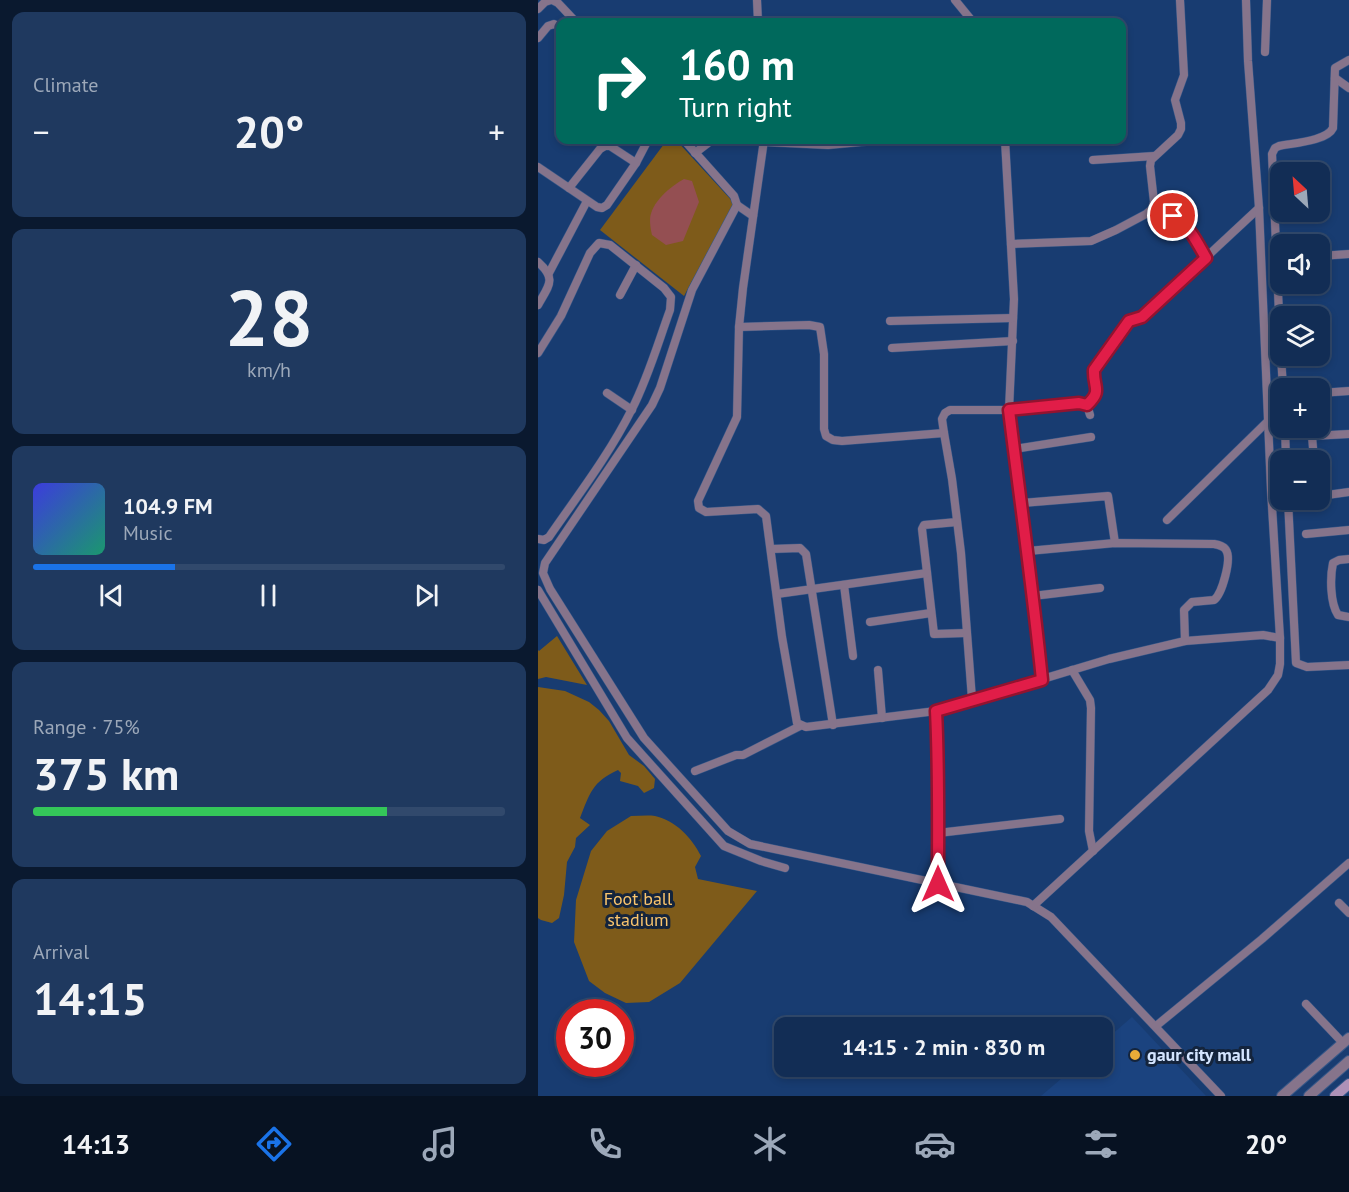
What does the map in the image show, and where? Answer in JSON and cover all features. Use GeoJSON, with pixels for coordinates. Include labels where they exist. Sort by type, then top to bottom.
{"type":"FeatureCollection","features":[{"type":"Feature","properties":{"kind":"main road"},"geometry":{"type":"LineString","coordinates":[[1335,1096],[1348,1084]]}},
{"type":"Feature","properties":{"kind":"street"},"geometry":{"type":"LineString","coordinates":[[538,9],[545,2],[552,0],[572,18]]}},
{"type":"Feature","properties":{"kind":"street"},"geometry":{"type":"LineString","coordinates":[[757,0],[758,18]]}},
{"type":"Feature","properties":{"kind":"street"},"geometry":{"type":"LineString","coordinates":[[955,0],[970,18]]}},
{"type":"Feature","properties":{"kind":"street"},"geometry":{"type":"LineString","coordinates":[[1011,244],[1091,241],[1147,214],[1152,209],[1154,202],[1150,166],[1154,156],[1178,135],[1182,123],[1175,100],[1184,75],[1180,0]]}},
{"type":"Feature","properties":{"kind":"street"},"geometry":{"type":"LineString","coordinates":[[1033,906],[1268,690],[1278,675],[1280,638],[1259,208],[1248,61],[1246,0]]}},
{"type":"Feature","properties":{"kind":"street"},"geometry":{"type":"LineString","coordinates":[[1265,52],[1267,0]]}},
{"type":"Feature","properties":{"kind":"street"},"geometry":{"type":"LineString","coordinates":[[538,38],[548,27],[556,25]]}},
{"type":"Feature","properties":{"kind":"street"},"geometry":{"type":"LineString","coordinates":[[1279,306],[1272,154],[1279,146],[1324,137],[1331,132],[1335,68],[1348,60]]}},
{"type":"Feature","properties":{"kind":"street"},"geometry":{"type":"LineString","coordinates":[[1335,78],[1348,88]]}},
{"type":"Feature","properties":{"kind":"street"},"geometry":{"type":"LineString","coordinates":[[538,167],[596,207],[602,208],[607,205],[636,163],[646,144]]}},
{"type":"Feature","properties":{"kind":"street"},"geometry":{"type":"LineString","coordinates":[[688,144],[734,196],[737,205],[753,216]]}},
{"type":"Feature","properties":{"kind":"street"},"geometry":{"type":"LineString","coordinates":[[696,153],[707,144]]}},
{"type":"Feature","properties":{"kind":"street"},"geometry":{"type":"LineString","coordinates":[[764,144],[739,327],[737,417],[698,501],[699,508],[706,512],[758,509],[766,516],[797,723],[800,726]]}},
{"type":"Feature","properties":{"kind":"street"},"geometry":{"type":"LineString","coordinates":[[812,144],[839,144]]}},
{"type":"Feature","properties":{"kind":"street"},"geometry":{"type":"LineString","coordinates":[[1005,144],[1013,318],[1009,410],[1028,550],[1042,680]]}},
{"type":"Feature","properties":{"kind":"street"},"geometry":{"type":"LineString","coordinates":[[569,188],[600,149],[605,146],[610,146],[636,163]]}},
{"type":"Feature","properties":{"kind":"street"},"geometry":{"type":"LineString","coordinates":[[1093,160],[1154,156]]}},
{"type":"Feature","properties":{"kind":"street"},"geometry":{"type":"LineString","coordinates":[[538,305],[550,282],[549,273],[587,201]]}},
{"type":"Feature","properties":{"kind":"street"},"geometry":{"type":"LineString","coordinates":[[737,205],[692,290],[660,388],[652,405],[549,554],[543,568],[545,580],[644,738],[728,831],[750,844],[1027,902],[1051,917],[1221,1096]]}},
{"type":"Feature","properties":{"kind":"street"},"geometry":{"type":"LineString","coordinates":[[1087,405],[1097,393],[1094,377],[1097,364],[1129,321],[1142,317],[1259,208]]}},
{"type":"Feature","properties":{"kind":"street"},"geometry":{"type":"LineString","coordinates":[[1152,209],[1181,221],[1206,258]]}},
{"type":"Feature","properties":{"kind":"street"},"geometry":{"type":"LineString","coordinates":[[538,353],[561,316],[594,247],[599,243],[606,243],[668,292],[672,303],[642,389],[632,410],[605,457],[549,537],[544,540],[538,539]]}},
{"type":"Feature","properties":{"kind":"street"},"geometry":{"type":"LineString","coordinates":[[1330,255],[1348,254]]}},
{"type":"Feature","properties":{"kind":"street"},"geometry":{"type":"LineString","coordinates":[[538,262],[549,273]]}},
{"type":"Feature","properties":{"kind":"street"},"geometry":{"type":"LineString","coordinates":[[620,295],[636,265]]}},
{"type":"Feature","properties":{"kind":"street"},"geometry":{"type":"LineString","coordinates":[[890,321],[1013,318]]}},
{"type":"Feature","properties":{"kind":"street"},"geometry":{"type":"LineString","coordinates":[[739,327],[809,325],[820,327],[824,354],[824,429],[826,436],[833,440],[944,433]]}},
{"type":"Feature","properties":{"kind":"street"},"geometry":{"type":"LineString","coordinates":[[892,348],[1013,341]]}},
{"type":"Feature","properties":{"kind":"street"},"geometry":{"type":"LineString","coordinates":[[1330,393],[1348,392]]}},
{"type":"Feature","properties":{"kind":"street"},"geometry":{"type":"LineString","coordinates":[[607,393],[632,410]]}},
{"type":"Feature","properties":{"kind":"street"},"geometry":{"type":"LineString","coordinates":[[972,699],[957,522],[942,418],[950,410],[1009,410],[1079,403],[1087,405]]}},
{"type":"Feature","properties":{"kind":"street"},"geometry":{"type":"LineString","coordinates":[[1087,405],[1090,415]]}},
{"type":"Feature","properties":{"kind":"street"},"geometry":{"type":"LineString","coordinates":[[1167,520],[1268,421]]}},
{"type":"Feature","properties":{"kind":"street"},"geometry":{"type":"LineString","coordinates":[[1313,450],[1312,436],[1348,434]]}},
{"type":"Feature","properties":{"kind":"street"},"geometry":{"type":"LineString","coordinates":[[1014,449],[1091,437]]}},
{"type":"Feature","properties":{"kind":"street"},"geometry":{"type":"LineString","coordinates":[[1330,495],[1348,492]]}},
{"type":"Feature","properties":{"kind":"street"},"geometry":{"type":"LineString","coordinates":[[1022,503],[1108,496],[1115,543]]}},
{"type":"Feature","properties":{"kind":"street"},"geometry":{"type":"LineString","coordinates":[[1288,510],[1296,663],[1307,668],[1348,665]]}},
{"type":"Feature","properties":{"kind":"street"},"geometry":{"type":"LineString","coordinates":[[957,522],[923,526],[934,634],[966,633]]}},
{"type":"Feature","properties":{"kind":"street"},"geometry":{"type":"LineString","coordinates":[[1306,534],[1348,530]]}},
{"type":"Feature","properties":{"kind":"street"},"geometry":{"type":"LineString","coordinates":[[1028,550],[1115,543],[1222,546],[1227,551],[1228,559],[1218,597],[1207,602],[1192,602],[1184,610],[1185,641]]}},
{"type":"Feature","properties":{"kind":"street"},"geometry":{"type":"LineString","coordinates":[[771,549],[800,548],[804,551],[833,725]]}},
{"type":"Feature","properties":{"kind":"street"},"geometry":{"type":"LineString","coordinates":[[1348,559],[1333,563],[1331,571],[1334,610],[1338,615],[1348,617]]}},
{"type":"Feature","properties":{"kind":"street"},"geometry":{"type":"LineString","coordinates":[[777,594],[927,573]]}},
{"type":"Feature","properties":{"kind":"street"},"geometry":{"type":"LineString","coordinates":[[844,585],[853,656]]}},
{"type":"Feature","properties":{"kind":"street"},"geometry":{"type":"LineString","coordinates":[[1033,596],[1100,588]]}},
{"type":"Feature","properties":{"kind":"street"},"geometry":{"type":"LineString","coordinates":[[538,590],[627,738],[724,846],[785,868]]}},
{"type":"Feature","properties":{"kind":"street"},"geometry":{"type":"LineString","coordinates":[[870,622],[931,613]]}},
{"type":"Feature","properties":{"kind":"street"},"geometry":{"type":"LineString","coordinates":[[695,771],[743,755],[800,726],[833,725],[936,711],[1109,659],[1185,641],[1263,635],[1280,638]]}},
{"type":"Feature","properties":{"kind":"street"},"geometry":{"type":"LineString","coordinates":[[878,670],[882,718]]}},
{"type":"Feature","properties":{"kind":"street"},"geometry":{"type":"LineString","coordinates":[[1072,670],[1086,693],[1091,708],[1089,831],[1093,851]]}},
{"type":"Feature","properties":{"kind":"street"},"geometry":{"type":"LineString","coordinates":[[936,711],[939,768],[938,884]]}},
{"type":"Feature","properties":{"kind":"street"},"geometry":{"type":"LineString","coordinates":[[938,833],[1060,819]]}},
{"type":"Feature","properties":{"kind":"street"},"geometry":{"type":"LineString","coordinates":[[1156,1026],[1262,939],[1348,863]]}},
{"type":"Feature","properties":{"kind":"street"},"geometry":{"type":"LineString","coordinates":[[1339,903],[1348,913]]}},
{"type":"Feature","properties":{"kind":"street"},"geometry":{"type":"LineString","coordinates":[[1282,1096],[1346,1040],[1306,1004]]}},
{"type":"Feature","properties":{"kind":"street"},"geometry":{"type":"LineString","coordinates":[[1309,1096],[1348,1061]]}},
{"type":"Feature","properties":{"kind":"shaded area"},"geometry":{"type":"Polygon","coordinates":[[[684,179],[692,181],[699,202],[683,241],[666,245],[652,235],[651,214],[657,201],[684,179]]]}},
{"type":"Feature","properties":{"kind":"shaded area","name":"gaur city mall"},"geometry":{"type":"Polygon","coordinates":[[[1132,1017],[1206,1096],[1041,1096],[1063,1077],[1113,1077],[1113,1033],[1132,1017]]]}},
{"type":"Feature","properties":{"kind":"green space"},"geometry":{"type":"Polygon","coordinates":[[[664,144],[680,144],[734,203],[684,296],[600,230],[664,144]]]}},
{"type":"Feature","properties":{"kind":"green space"},"geometry":{"type":"Polygon","coordinates":[[[557,636],[587,685],[546,677],[538,679],[538,650],[557,636]]]}},
{"type":"Feature","properties":{"kind":"green space"},"geometry":{"type":"Polygon","coordinates":[[[538,687],[565,691],[589,702],[609,721],[629,755],[644,766],[655,779],[654,788],[644,793],[638,786],[620,781],[621,773],[618,770],[602,779],[593,789],[580,818],[590,825],[576,838],[575,847],[567,862],[559,918],[552,923],[538,918],[538,687]]]}},
{"type":"Feature","properties":{"kind":"green space","name":"Foot ball stadium"},"geometry":{"type":"Polygon","coordinates":[[[631,816],[662,818],[682,831],[701,856],[695,867],[698,879],[757,891],[680,983],[649,1002],[634,1003],[634,999],[618,999],[589,981],[574,942],[576,900],[591,851],[607,831],[631,816]]]}},
{"type":"Feature","properties":{"kind":"place","name":"gaur city mall"},"geometry":{"type":"Point","coordinates":[1135,1055]}},
{"type":"Feature","properties":{"kind":"route"},"geometry":{"type":"LineString","coordinates":[[938,884],[939,768],[936,711],[1042,680],[1009,410],[1079,403],[1087,405],[1094,398],[1097,393],[1094,370],[1129,321],[1142,317],[1206,258],[1188,228],[1173,216]]}}]}
